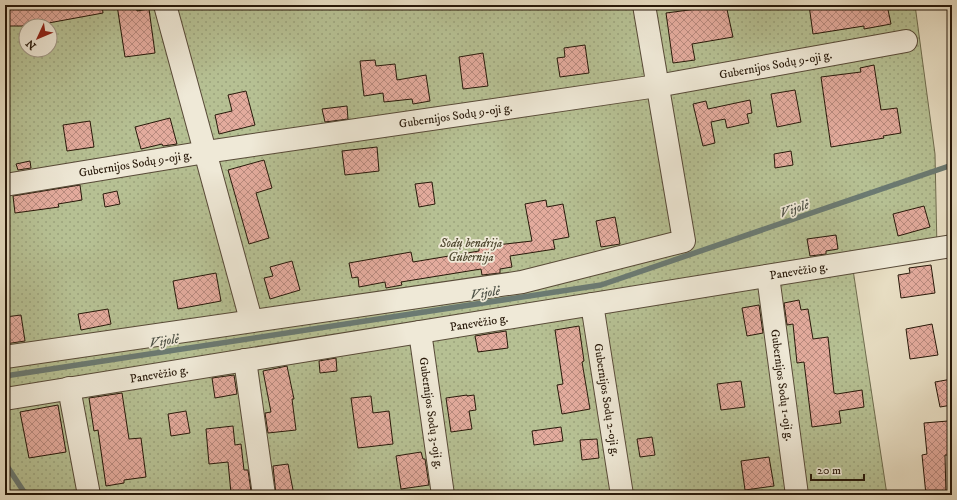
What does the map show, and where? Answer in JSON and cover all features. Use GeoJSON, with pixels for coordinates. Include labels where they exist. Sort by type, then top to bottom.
{"type":"FeatureCollection","features":[{"type":"Feature","properties":{"kind":"street"},"geometry":{"type":"LineString","coordinates":[[165,5],[251,320]]}},
{"type":"Feature","properties":{"kind":"street"},"geometry":{"type":"LineString","coordinates":[[5,357],[251,320],[522,282],[684,241],[644,5]]}},
{"type":"Feature","properties":{"kind":"street","name":"Gubernijos Sodų 9-oji g."},"geometry":{"type":"LineString","coordinates":[[5,185],[206,152],[657,86],[906,41]]}},
{"type":"Feature","properties":{"kind":"street","name":"Panevėžio g."},"geometry":{"type":"LineString","coordinates":[[5,399],[952,246]]}},
{"type":"Feature","properties":{"kind":"street","name":"Gubernijos Sodų 1-oji g."},"geometry":{"type":"LineString","coordinates":[[768,276],[798,495]]}},
{"type":"Feature","properties":{"kind":"street","name":"Gubernijos Sodų 2-oji g."},"geometry":{"type":"LineString","coordinates":[[592,304],[622,495]]}},
{"type":"Feature","properties":{"kind":"street","name":"Gubernijos Sodų 3-oji g."},"geometry":{"type":"LineString","coordinates":[[420,332],[443,495]]}},
{"type":"Feature","properties":{"kind":"street"},"geometry":{"type":"LineString","coordinates":[[245,360],[264,495]]}},
{"type":"Feature","properties":{"kind":"street"},"geometry":{"type":"LineString","coordinates":[[69,388],[89,495]]}},
{"type":"Feature","properties":{"kind":"green space","name":"Sodų bendrija Gubernija"},"geometry":{"type":"Polygon","coordinates":[[[5,5],[915,5],[935,154],[937,249],[852,263],[887,495],[5,495],[5,5]]]}},
{"type":"Feature","properties":{"kind":"building"},"geometry":{"type":"Polygon","coordinates":[[[5,5],[102,5],[103,13],[58,21],[58,18],[18,18],[18,26],[5,26],[5,5]]]}},
{"type":"Feature","properties":{"kind":"building"},"geometry":{"type":"Polygon","coordinates":[[[117,5],[136,5],[137,11],[149,9],[155,53],[125,57],[117,5]]]}},
{"type":"Feature","properties":{"kind":"building"},"geometry":{"type":"Polygon","coordinates":[[[712,5],[726,5],[733,37],[692,44],[695,60],[673,63],[666,13],[712,7],[712,5]]]}},
{"type":"Feature","properties":{"kind":"building"},"geometry":{"type":"Polygon","coordinates":[[[809,5],[887,5],[891,24],[864,29],[864,26],[813,34],[809,5]]]}},
{"type":"Feature","properties":{"kind":"building"},"geometry":{"type":"Polygon","coordinates":[[[585,45],[589,73],[560,77],[557,58],[565,57],[564,48],[585,45]]]}},
{"type":"Feature","properties":{"kind":"building"},"geometry":{"type":"Polygon","coordinates":[[[483,53],[488,86],[463,89],[459,57],[483,53]]]}},
{"type":"Feature","properties":{"kind":"building"},"geometry":{"type":"Polygon","coordinates":[[[375,60],[376,66],[395,64],[397,80],[426,75],[430,101],[413,104],[412,99],[384,102],[383,93],[364,96],[360,61],[375,60]]]}},
{"type":"Feature","properties":{"kind":"building"},"geometry":{"type":"Polygon","coordinates":[[[874,65],[881,110],[897,108],[901,133],[883,136],[884,138],[831,147],[821,77],[861,72],[860,68],[874,65]]]}},
{"type":"Feature","properties":{"kind":"building"},"geometry":{"type":"Polygon","coordinates":[[[795,90],[801,122],[777,127],[771,94],[795,90]]]}},
{"type":"Feature","properties":{"kind":"building"},"geometry":{"type":"Polygon","coordinates":[[[246,91],[255,125],[219,134],[215,115],[232,111],[228,95],[246,91]]]}},
{"type":"Feature","properties":{"kind":"building"},"geometry":{"type":"Polygon","coordinates":[[[750,100],[752,113],[747,114],[749,123],[727,128],[725,119],[711,122],[715,143],[703,146],[693,104],[706,101],[708,109],[750,100]]]}},
{"type":"Feature","properties":{"kind":"building"},"geometry":{"type":"Polygon","coordinates":[[[347,106],[348,119],[325,122],[322,109],[347,106]]]}},
{"type":"Feature","properties":{"kind":"building"},"geometry":{"type":"Polygon","coordinates":[[[170,118],[177,144],[163,146],[162,144],[141,149],[135,127],[170,118]]]}},
{"type":"Feature","properties":{"kind":"building"},"geometry":{"type":"Polygon","coordinates":[[[90,121],[94,147],[67,151],[63,125],[90,121]]]}},
{"type":"Feature","properties":{"kind":"building"},"geometry":{"type":"Polygon","coordinates":[[[377,147],[379,171],[345,175],[342,151],[377,147]]]}},
{"type":"Feature","properties":{"kind":"building"},"geometry":{"type":"Polygon","coordinates":[[[791,151],[793,165],[775,168],[774,154],[791,151]]]}},
{"type":"Feature","properties":{"kind":"building"},"geometry":{"type":"Polygon","coordinates":[[[264,160],[272,188],[256,193],[269,238],[249,244],[228,170],[264,160]]]}},
{"type":"Feature","properties":{"kind":"building"},"geometry":{"type":"Polygon","coordinates":[[[30,161],[31,168],[18,170],[16,164],[30,161]]]}},
{"type":"Feature","properties":{"kind":"building"},"geometry":{"type":"Polygon","coordinates":[[[432,182],[435,204],[419,207],[415,184],[432,182]]]}},
{"type":"Feature","properties":{"kind":"building"},"geometry":{"type":"Polygon","coordinates":[[[80,185],[82,200],[58,204],[59,207],[15,213],[13,196],[80,185]]]}},
{"type":"Feature","properties":{"kind":"building"},"geometry":{"type":"Polygon","coordinates":[[[117,191],[120,204],[105,207],[103,194],[117,191]]]}},
{"type":"Feature","properties":{"kind":"building"},"geometry":{"type":"Polygon","coordinates":[[[546,200],[547,207],[563,204],[569,237],[553,240],[555,249],[510,256],[512,267],[500,269],[500,273],[482,275],[481,269],[401,282],[402,285],[386,288],[385,282],[359,287],[358,277],[352,278],[349,263],[411,252],[413,262],[479,251],[479,247],[532,241],[525,204],[546,200]]]}},
{"type":"Feature","properties":{"kind":"building"},"geometry":{"type":"Polygon","coordinates":[[[924,206],[930,227],[898,236],[893,214],[924,206]]]}},
{"type":"Feature","properties":{"kind":"building"},"geometry":{"type":"Polygon","coordinates":[[[615,217],[620,244],[601,247],[596,221],[615,217]]]}},
{"type":"Feature","properties":{"kind":"building"},"geometry":{"type":"Polygon","coordinates":[[[836,235],[838,249],[826,251],[826,254],[810,256],[807,239],[836,235]]]}},
{"type":"Feature","properties":{"kind":"building"},"geometry":{"type":"Polygon","coordinates":[[[292,261],[300,290],[270,299],[264,278],[273,276],[270,267],[292,261]]]}},
{"type":"Feature","properties":{"kind":"building"},"geometry":{"type":"Polygon","coordinates":[[[931,265],[935,293],[901,298],[898,275],[910,273],[909,268],[931,265]]]}},
{"type":"Feature","properties":{"kind":"building"},"geometry":{"type":"Polygon","coordinates":[[[216,273],[221,301],[178,309],[173,281],[216,273]]]}},
{"type":"Feature","properties":{"kind":"building"},"geometry":{"type":"Polygon","coordinates":[[[799,300],[801,310],[808,309],[813,339],[828,337],[834,393],[837,394],[862,390],[864,407],[839,411],[841,423],[812,427],[804,362],[797,363],[793,324],[787,325],[784,303],[799,300]]]}},
{"type":"Feature","properties":{"kind":"building"},"geometry":{"type":"Polygon","coordinates":[[[759,305],[763,333],[747,336],[742,308],[759,305]]]}},
{"type":"Feature","properties":{"kind":"building"},"geometry":{"type":"Polygon","coordinates":[[[108,309],[111,324],[81,330],[78,314],[108,309]]]}},
{"type":"Feature","properties":{"kind":"building"},"geometry":{"type":"Polygon","coordinates":[[[21,315],[25,341],[5,344],[5,317],[21,315]]]}},
{"type":"Feature","properties":{"kind":"building"},"geometry":{"type":"Polygon","coordinates":[[[932,324],[938,355],[910,359],[906,329],[932,324]]]}},
{"type":"Feature","properties":{"kind":"building"},"geometry":{"type":"Polygon","coordinates":[[[579,326],[584,361],[582,362],[590,409],[562,414],[557,385],[563,384],[555,330],[579,326]]]}},
{"type":"Feature","properties":{"kind":"building"},"geometry":{"type":"Polygon","coordinates":[[[506,331],[508,348],[478,352],[475,336],[506,331]]]}},
{"type":"Feature","properties":{"kind":"building"},"geometry":{"type":"Polygon","coordinates":[[[336,358],[337,371],[320,373],[319,361],[336,358]]]}},
{"type":"Feature","properties":{"kind":"building"},"geometry":{"type":"Polygon","coordinates":[[[287,366],[294,399],[292,399],[296,430],[268,433],[265,413],[271,412],[263,371],[287,366]]]}},
{"type":"Feature","properties":{"kind":"building"},"geometry":{"type":"Polygon","coordinates":[[[234,375],[237,394],[215,398],[212,378],[234,375]]]}},
{"type":"Feature","properties":{"kind":"building"},"geometry":{"type":"Polygon","coordinates":[[[952,379],[952,405],[940,407],[935,382],[952,379]]]}},
{"type":"Feature","properties":{"kind":"building"},"geometry":{"type":"Polygon","coordinates":[[[741,381],[745,407],[721,410],[717,384],[741,381]]]}},
{"type":"Feature","properties":{"kind":"building"},"geometry":{"type":"Polygon","coordinates":[[[122,393],[129,439],[141,438],[146,477],[124,480],[124,483],[106,486],[98,430],[94,431],[89,398],[122,393]]]}},
{"type":"Feature","properties":{"kind":"building"},"geometry":{"type":"Polygon","coordinates":[[[474,395],[476,410],[469,411],[472,429],[451,432],[446,398],[474,395]]]}},
{"type":"Feature","properties":{"kind":"building"},"geometry":{"type":"Polygon","coordinates":[[[371,396],[373,413],[389,411],[393,444],[358,448],[351,398],[371,396]]]}},
{"type":"Feature","properties":{"kind":"building"},"geometry":{"type":"Polygon","coordinates":[[[58,405],[66,452],[29,458],[20,412],[58,405]]]}},
{"type":"Feature","properties":{"kind":"building"},"geometry":{"type":"Polygon","coordinates":[[[186,411],[190,433],[171,436],[168,414],[186,411]]]}},
{"type":"Feature","properties":{"kind":"building"},"geometry":{"type":"Polygon","coordinates":[[[948,421],[951,455],[945,455],[946,495],[926,495],[922,455],[927,454],[924,423],[948,421]]]}},
{"type":"Feature","properties":{"kind":"building"},"geometry":{"type":"Polygon","coordinates":[[[233,426],[235,445],[241,444],[244,470],[248,470],[251,491],[231,493],[228,462],[209,464],[206,429],[233,426]]]}},
{"type":"Feature","properties":{"kind":"building"},"geometry":{"type":"Polygon","coordinates":[[[561,427],[563,441],[534,445],[532,431],[561,427]]]}},
{"type":"Feature","properties":{"kind":"building"},"geometry":{"type":"Polygon","coordinates":[[[652,437],[655,455],[640,457],[637,439],[652,437]]]}},
{"type":"Feature","properties":{"kind":"building"},"geometry":{"type":"Polygon","coordinates":[[[597,439],[599,458],[582,460],[580,440],[597,439]]]}},
{"type":"Feature","properties":{"kind":"building"},"geometry":{"type":"Polygon","coordinates":[[[421,452],[423,459],[425,459],[429,485],[401,489],[396,456],[421,452]]]}},
{"type":"Feature","properties":{"kind":"building"},"geometry":{"type":"Polygon","coordinates":[[[769,457],[774,486],[745,490],[741,461],[769,457]]]}},
{"type":"Feature","properties":{"kind":"building"},"geometry":{"type":"Polygon","coordinates":[[[288,464],[294,495],[276,495],[273,466],[288,464]]]}},
{"type":"Feature","properties":{"kind":"waterway","name":"Vijolė"},"geometry":{"type":"LineString","coordinates":[[5,376],[601,285],[952,165]]}},
{"type":"Feature","properties":{"kind":"waterway"},"geometry":{"type":"LineString","coordinates":[[5,463],[26,495]]}}]}
